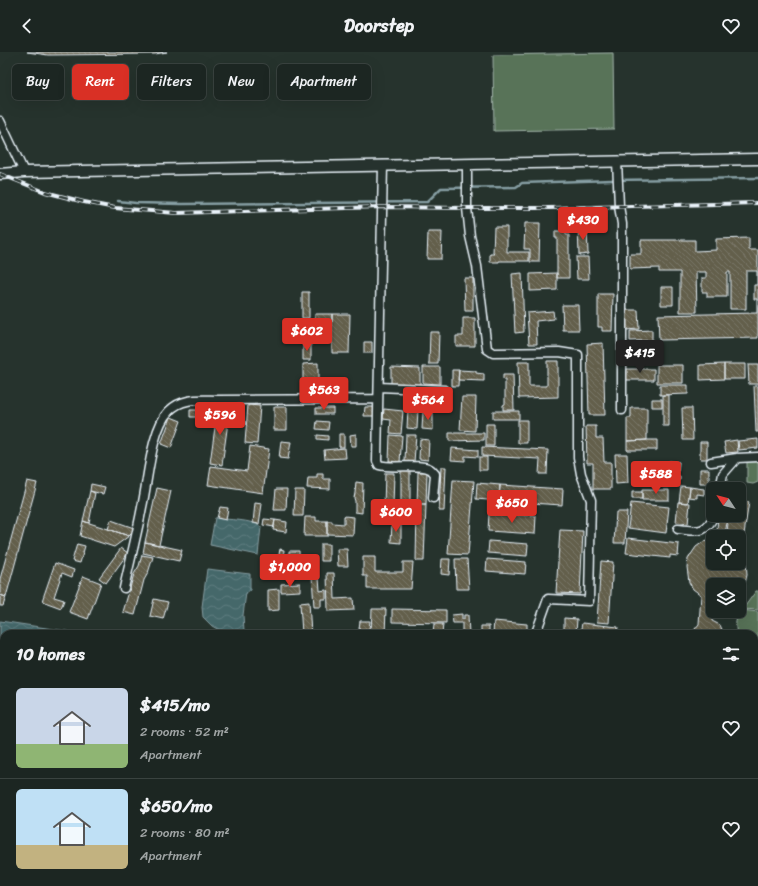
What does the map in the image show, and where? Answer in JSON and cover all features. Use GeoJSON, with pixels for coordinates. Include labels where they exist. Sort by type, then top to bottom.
{"type":"FeatureCollection","features":[{"type":"Feature","properties":{"kind":"main road"},"geometry":{"type":"LineString","coordinates":[[0,174],[24,172],[758,159]]}},
{"type":"Feature","properties":{"kind":"street"},"geometry":{"type":"LineString","coordinates":[[0,121],[24,172]]}},
{"type":"Feature","properties":{"kind":"street"},"geometry":{"type":"LineString","coordinates":[[617,161],[619,206],[622,224],[622,410]]}},
{"type":"Feature","properties":{"kind":"street"},"geometry":{"type":"LineString","coordinates":[[467,164],[467,208],[470,236],[477,266],[487,349],[493,353],[559,352],[578,355],[578,457],[581,474],[591,500],[589,601],[548,599],[536,630]]}},
{"type":"Feature","properties":{"kind":"street"},"geometry":{"type":"LineString","coordinates":[[383,165],[377,461],[379,465],[387,467],[422,467],[430,469],[435,474],[433,498]]}},
{"type":"Feature","properties":{"kind":"street"},"geometry":{"type":"LineString","coordinates":[[379,387],[445,390]]}},
{"type":"Feature","properties":{"kind":"street"},"geometry":{"type":"LineString","coordinates":[[124,588],[142,508],[156,434],[161,422],[169,411],[180,403],[192,400],[378,399]]}},
{"type":"Feature","properties":{"kind":"street"},"geometry":{"type":"LineString","coordinates":[[711,462],[737,458],[758,457]]}},
{"type":"Feature","properties":{"kind":"street"},"geometry":{"type":"LineString","coordinates":[[721,482],[723,474],[737,458]]}},
{"type":"Feature","properties":{"kind":"street"},"geometry":{"type":"LineString","coordinates":[[678,529],[695,531],[704,529],[711,522]]}},
{"type":"Feature","properties":{"kind":"green space"},"geometry":{"type":"Polygon","coordinates":[[[613,53],[614,129],[494,131],[493,55],[613,53]]]}},
{"type":"Feature","properties":{"kind":"green space"},"geometry":{"type":"Polygon","coordinates":[[[758,461],[758,482],[753,484],[747,483],[747,462],[758,461]]]}},
{"type":"Feature","properties":{"kind":"green space"},"geometry":{"type":"Polygon","coordinates":[[[756,591],[758,591],[758,610],[746,609],[746,605],[756,591]]]}},
{"type":"Feature","properties":{"kind":"green space"},"geometry":{"type":"Polygon","coordinates":[[[746,611],[758,612],[758,630],[736,630],[737,618],[746,618],[746,611]]]}},
{"type":"Feature","properties":{"kind":"water"},"geometry":{"type":"Polygon","coordinates":[[[215,518],[252,522],[261,527],[258,555],[210,545],[215,518]]]}},
{"type":"Feature","properties":{"kind":"water"},"geometry":{"type":"Polygon","coordinates":[[[207,569],[250,574],[250,590],[246,593],[243,615],[244,630],[219,630],[212,626],[203,617],[202,607],[207,569]]]}},
{"type":"Feature","properties":{"kind":"water"},"geometry":{"type":"Polygon","coordinates":[[[0,621],[60,630],[0,630],[0,621]]]}},
{"type":"Feature","properties":{"kind":"building"},"geometry":{"type":"Polygon","coordinates":[[[27,52],[167,52],[155,54],[48,55],[27,52]]]}},
{"type":"Feature","properties":{"kind":"building"},"geometry":{"type":"Polygon","coordinates":[[[525,223],[540,223],[539,262],[530,262],[530,249],[524,249],[525,223]]]}},
{"type":"Feature","properties":{"kind":"building"},"geometry":{"type":"Polygon","coordinates":[[[494,227],[507,227],[507,252],[529,252],[529,261],[490,262],[490,254],[494,254],[494,227]]]}},
{"type":"Feature","properties":{"kind":"building"},"geometry":{"type":"Polygon","coordinates":[[[578,227],[587,227],[588,254],[579,255],[578,227]]]}},
{"type":"Feature","properties":{"kind":"building"},"geometry":{"type":"Polygon","coordinates":[[[555,231],[566,231],[566,235],[569,235],[569,278],[557,278],[557,238],[555,238],[555,231]]]}},
{"type":"Feature","properties":{"kind":"building"},"geometry":{"type":"Polygon","coordinates":[[[428,232],[442,232],[441,259],[427,259],[428,232]]]}},
{"type":"Feature","properties":{"kind":"building"},"geometry":{"type":"Polygon","coordinates":[[[749,238],[749,250],[758,250],[758,338],[659,340],[658,315],[757,313],[757,299],[754,299],[754,285],[757,285],[757,271],[746,271],[746,309],[730,309],[730,272],[727,272],[727,297],[707,297],[707,292],[702,292],[702,278],[706,278],[706,272],[696,272],[697,312],[680,312],[680,272],[659,272],[659,268],[630,269],[630,254],[641,254],[641,240],[695,240],[695,251],[716,250],[716,239],[749,238]]]}},
{"type":"Feature","properties":{"kind":"building"},"geometry":{"type":"Polygon","coordinates":[[[576,257],[588,257],[589,279],[577,279],[576,257]]]}},
{"type":"Feature","properties":{"kind":"building"},"geometry":{"type":"Polygon","coordinates":[[[522,273],[524,332],[515,333],[512,274],[522,273]]]}},
{"type":"Feature","properties":{"kind":"building"},"geometry":{"type":"Polygon","coordinates":[[[557,273],[557,290],[530,291],[530,274],[557,273]]]}},
{"type":"Feature","properties":{"kind":"building"},"geometry":{"type":"Polygon","coordinates":[[[464,278],[473,278],[473,311],[465,311],[464,278]]]}},
{"type":"Feature","properties":{"kind":"building"},"geometry":{"type":"Polygon","coordinates":[[[661,287],[673,287],[673,305],[661,305],[661,287]]]}},
{"type":"Feature","properties":{"kind":"building"},"geometry":{"type":"Polygon","coordinates":[[[302,292],[309,292],[309,318],[302,318],[302,292]]]}},
{"type":"Feature","properties":{"kind":"building"},"geometry":{"type":"Polygon","coordinates":[[[598,294],[613,294],[612,331],[602,331],[602,327],[598,327],[598,294]]]}},
{"type":"Feature","properties":{"kind":"building"},"geometry":{"type":"Polygon","coordinates":[[[562,305],[578,305],[579,330],[563,330],[562,305]]]}},
{"type":"Feature","properties":{"kind":"building"},"geometry":{"type":"Polygon","coordinates":[[[624,310],[638,310],[639,329],[625,330],[624,310]]]}},
{"type":"Feature","properties":{"kind":"building"},"geometry":{"type":"Polygon","coordinates":[[[553,311],[554,319],[536,321],[537,344],[529,344],[527,313],[553,311]]]}},
{"type":"Feature","properties":{"kind":"building"},"geometry":{"type":"Polygon","coordinates":[[[315,314],[332,314],[332,326],[315,326],[315,314]]]}},
{"type":"Feature","properties":{"kind":"building"},"geometry":{"type":"Polygon","coordinates":[[[332,314],[350,314],[349,353],[332,353],[332,314]]]}},
{"type":"Feature","properties":{"kind":"building"},"geometry":{"type":"Polygon","coordinates":[[[463,318],[475,318],[475,346],[456,346],[456,336],[463,336],[463,318]]]}},
{"type":"Feature","properties":{"kind":"building"},"geometry":{"type":"Polygon","coordinates":[[[652,330],[652,340],[630,341],[630,331],[652,330]]]}},
{"type":"Feature","properties":{"kind":"building"},"geometry":{"type":"Polygon","coordinates":[[[430,332],[439,332],[438,364],[429,364],[430,332]]]}},
{"type":"Feature","properties":{"kind":"building"},"geometry":{"type":"Polygon","coordinates":[[[364,342],[372,342],[372,353],[364,353],[364,342]]]}},
{"type":"Feature","properties":{"kind":"building"},"geometry":{"type":"Polygon","coordinates":[[[603,343],[605,415],[589,415],[587,344],[603,343]]]}},
{"type":"Feature","properties":{"kind":"building"},"geometry":{"type":"Polygon","coordinates":[[[303,345],[311,345],[311,360],[303,360],[303,345]]]}},
{"type":"Feature","properties":{"kind":"building"},"geometry":{"type":"Polygon","coordinates":[[[547,361],[558,361],[558,397],[519,398],[518,362],[529,362],[529,386],[547,386],[547,361]]]}},
{"type":"Feature","properties":{"kind":"building"},"geometry":{"type":"Polygon","coordinates":[[[318,363],[318,384],[303,384],[303,364],[318,363]]]}},
{"type":"Feature","properties":{"kind":"building"},"geometry":{"type":"Polygon","coordinates":[[[724,364],[745,364],[745,379],[724,379],[724,364]]]}},
{"type":"Feature","properties":{"kind":"building"},"geometry":{"type":"Polygon","coordinates":[[[724,364],[724,379],[700,380],[700,365],[724,364]]]}},
{"type":"Feature","properties":{"kind":"building"},"geometry":{"type":"Polygon","coordinates":[[[657,365],[683,365],[683,383],[657,383],[657,365]]]}},
{"type":"Feature","properties":{"kind":"building"},"geometry":{"type":"Polygon","coordinates":[[[748,365],[758,365],[758,384],[749,384],[748,365]]]}},
{"type":"Feature","properties":{"kind":"building"},"geometry":{"type":"Polygon","coordinates":[[[391,367],[420,368],[420,385],[391,384],[391,367]]]}},
{"type":"Feature","properties":{"kind":"building"},"geometry":{"type":"Polygon","coordinates":[[[423,367],[440,367],[440,384],[423,383],[423,367]]]}},
{"type":"Feature","properties":{"kind":"building"},"geometry":{"type":"Polygon","coordinates":[[[625,369],[654,369],[654,380],[625,380],[625,369]]]}},
{"type":"Feature","properties":{"kind":"building"},"geometry":{"type":"Polygon","coordinates":[[[452,370],[459,370],[458,386],[452,386],[452,370]]]}},
{"type":"Feature","properties":{"kind":"building"},"geometry":{"type":"Polygon","coordinates":[[[459,370],[476,371],[476,373],[484,374],[484,381],[458,380],[459,370]]]}},
{"type":"Feature","properties":{"kind":"building"},"geometry":{"type":"Polygon","coordinates":[[[503,375],[513,375],[514,410],[503,410],[503,405],[505,404],[505,380],[503,380],[503,375]]]}},
{"type":"Feature","properties":{"kind":"building"},"geometry":{"type":"Polygon","coordinates":[[[303,384],[312,384],[312,391],[304,392],[303,384]]]}},
{"type":"Feature","properties":{"kind":"building"},"geometry":{"type":"Polygon","coordinates":[[[660,385],[688,385],[688,394],[660,395],[660,385]]]}},
{"type":"Feature","properties":{"kind":"building"},"geometry":{"type":"Polygon","coordinates":[[[754,386],[758,386],[758,432],[756,432],[754,386]]]}},
{"type":"Feature","properties":{"kind":"building"},"geometry":{"type":"Polygon","coordinates":[[[663,395],[669,395],[669,426],[663,426],[663,395]]]}},
{"type":"Feature","properties":{"kind":"building"},"geometry":{"type":"Polygon","coordinates":[[[462,397],[476,397],[475,431],[460,430],[462,397]]]}},
{"type":"Feature","properties":{"kind":"building"},"geometry":{"type":"Polygon","coordinates":[[[652,399],[662,399],[662,407],[652,407],[652,399]]]}},
{"type":"Feature","properties":{"kind":"building"},"geometry":{"type":"Polygon","coordinates":[[[248,405],[260,406],[257,444],[245,443],[248,405]]]}},
{"type":"Feature","properties":{"kind":"building"},"geometry":{"type":"Polygon","coordinates":[[[218,406],[230,408],[222,465],[210,463],[218,406]]]}},
{"type":"Feature","properties":{"kind":"building"},"geometry":{"type":"Polygon","coordinates":[[[274,407],[287,407],[287,430],[274,430],[274,407]]]}},
{"type":"Feature","properties":{"kind":"building"},"geometry":{"type":"Polygon","coordinates":[[[365,407],[375,407],[374,416],[364,416],[365,407]]]}},
{"type":"Feature","properties":{"kind":"building"},"geometry":{"type":"Polygon","coordinates":[[[316,408],[333,408],[333,414],[316,414],[316,408]]]}},
{"type":"Feature","properties":{"kind":"building"},"geometry":{"type":"Polygon","coordinates":[[[631,408],[647,408],[647,440],[627,441],[627,418],[631,418],[631,408]]]}},
{"type":"Feature","properties":{"kind":"building"},"geometry":{"type":"Polygon","coordinates":[[[682,408],[692,408],[693,440],[683,440],[682,408]]]}},
{"type":"Feature","properties":{"kind":"building"},"geometry":{"type":"Polygon","coordinates":[[[384,409],[403,411],[401,434],[390,433],[391,420],[383,419],[384,409]]]}},
{"type":"Feature","properties":{"kind":"building"},"geometry":{"type":"Polygon","coordinates":[[[408,409],[418,409],[417,429],[407,428],[408,409]]]}},
{"type":"Feature","properties":{"kind":"building"},"geometry":{"type":"Polygon","coordinates":[[[190,410],[208,410],[208,417],[190,417],[190,410]]]}},
{"type":"Feature","properties":{"kind":"building"},"geometry":{"type":"Polygon","coordinates":[[[493,411],[519,411],[519,419],[493,419],[493,411]]]}},
{"type":"Feature","properties":{"kind":"building"},"geometry":{"type":"Polygon","coordinates":[[[423,412],[433,413],[433,430],[422,429],[423,412]]]}},
{"type":"Feature","properties":{"kind":"building"},"geometry":{"type":"Polygon","coordinates":[[[171,417],[181,421],[171,448],[161,444],[171,417]]]}},
{"type":"Feature","properties":{"kind":"building"},"geometry":{"type":"Polygon","coordinates":[[[518,420],[527,420],[527,443],[518,443],[518,420]]]}},
{"type":"Feature","properties":{"kind":"building"},"geometry":{"type":"Polygon","coordinates":[[[317,421],[329,422],[328,430],[316,429],[317,421]]]}},
{"type":"Feature","properties":{"kind":"building"},"geometry":{"type":"Polygon","coordinates":[[[486,424],[494,424],[494,446],[486,446],[486,424]]]}},
{"type":"Feature","properties":{"kind":"building"},"geometry":{"type":"Polygon","coordinates":[[[586,426],[596,426],[596,438],[603,438],[604,462],[611,462],[611,489],[593,489],[593,463],[587,463],[586,426]]]}},
{"type":"Feature","properties":{"kind":"building"},"geometry":{"type":"Polygon","coordinates":[[[449,433],[484,433],[484,440],[449,441],[449,433]]]}},
{"type":"Feature","properties":{"kind":"building"},"geometry":{"type":"Polygon","coordinates":[[[339,434],[344,434],[344,447],[339,447],[339,434]]]}},
{"type":"Feature","properties":{"kind":"building"},"geometry":{"type":"Polygon","coordinates":[[[356,434],[356,446],[351,446],[350,435],[356,434]]]}},
{"type":"Feature","properties":{"kind":"building"},"geometry":{"type":"Polygon","coordinates":[[[317,435],[328,436],[328,440],[317,439],[317,435]]]}},
{"type":"Feature","properties":{"kind":"building"},"geometry":{"type":"Polygon","coordinates":[[[390,435],[402,436],[400,462],[389,461],[390,435]]]}},
{"type":"Feature","properties":{"kind":"building"},"geometry":{"type":"Polygon","coordinates":[[[406,435],[416,435],[414,462],[405,462],[406,435]]]}},
{"type":"Feature","properties":{"kind":"building"},"geometry":{"type":"Polygon","coordinates":[[[420,439],[429,440],[428,460],[419,459],[420,439]]]}},
{"type":"Feature","properties":{"kind":"building"},"geometry":{"type":"Polygon","coordinates":[[[758,439],[758,448],[739,450],[738,441],[758,439]]]}},
{"type":"Feature","properties":{"kind":"building"},"geometry":{"type":"Polygon","coordinates":[[[657,440],[657,450],[627,450],[627,441],[657,440]]]}},
{"type":"Feature","properties":{"kind":"building"},"geometry":{"type":"Polygon","coordinates":[[[737,440],[738,452],[726,453],[724,442],[737,440]]]}},
{"type":"Feature","properties":{"kind":"building"},"geometry":{"type":"Polygon","coordinates":[[[281,441],[291,442],[288,459],[279,458],[281,441]]]}},
{"type":"Feature","properties":{"kind":"building"},"geometry":{"type":"Polygon","coordinates":[[[700,442],[707,442],[707,459],[700,459],[700,442]]]}},
{"type":"Feature","properties":{"kind":"building"},"geometry":{"type":"Polygon","coordinates":[[[250,446],[269,449],[263,493],[208,485],[211,466],[247,471],[250,446]]]}},
{"type":"Feature","properties":{"kind":"building"},"geometry":{"type":"Polygon","coordinates":[[[482,447],[548,450],[547,474],[539,474],[540,459],[482,456],[482,447]]]}},
{"type":"Feature","properties":{"kind":"building"},"geometry":{"type":"Polygon","coordinates":[[[345,448],[346,458],[325,459],[324,450],[345,448]]]}},
{"type":"Feature","properties":{"kind":"building"},"geometry":{"type":"Polygon","coordinates":[[[452,448],[478,450],[478,457],[465,456],[465,461],[451,460],[452,448]]]}},
{"type":"Feature","properties":{"kind":"building"},"geometry":{"type":"Polygon","coordinates":[[[615,454],[627,454],[628,483],[616,484],[615,454]]]}},
{"type":"Feature","properties":{"kind":"building"},"geometry":{"type":"Polygon","coordinates":[[[479,457],[487,457],[487,470],[479,470],[479,457]]]}},
{"type":"Feature","properties":{"kind":"building"},"geometry":{"type":"Polygon","coordinates":[[[669,461],[679,462],[678,477],[680,477],[680,480],[678,480],[678,485],[666,485],[666,477],[669,477],[669,461]]]}},
{"type":"Feature","properties":{"kind":"building"},"geometry":{"type":"Polygon","coordinates":[[[441,467],[446,467],[444,511],[439,511],[441,467]]]}},
{"type":"Feature","properties":{"kind":"building"},"geometry":{"type":"Polygon","coordinates":[[[700,469],[709,469],[709,482],[706,482],[706,484],[700,484],[700,469]]]}},
{"type":"Feature","properties":{"kind":"building"},"geometry":{"type":"Polygon","coordinates":[[[401,470],[410,470],[410,507],[401,507],[401,470]]]}},
{"type":"Feature","properties":{"kind":"building"},"geometry":{"type":"Polygon","coordinates":[[[418,472],[427,472],[426,505],[417,505],[418,472]]]}},
{"type":"Feature","properties":{"kind":"building"},"geometry":{"type":"Polygon","coordinates":[[[385,473],[394,473],[393,506],[384,506],[385,473]]]}},
{"type":"Feature","properties":{"kind":"building"},"geometry":{"type":"Polygon","coordinates":[[[317,474],[323,474],[323,479],[330,479],[330,489],[307,488],[308,478],[317,478],[317,474]]]}},
{"type":"Feature","properties":{"kind":"building"},"geometry":{"type":"Polygon","coordinates":[[[453,480],[474,481],[468,555],[448,554],[453,480]]]}},
{"type":"Feature","properties":{"kind":"building"},"geometry":{"type":"Polygon","coordinates":[[[27,481],[37,483],[6,597],[0,595],[0,579],[27,481]]]}},
{"type":"Feature","properties":{"kind":"building"},"geometry":{"type":"Polygon","coordinates":[[[356,482],[363,483],[362,513],[355,512],[354,498],[356,482]]]}},
{"type":"Feature","properties":{"kind":"building"},"geometry":{"type":"Polygon","coordinates":[[[477,483],[500,485],[499,501],[476,499],[477,483]]]}},
{"type":"Feature","properties":{"kind":"building"},"geometry":{"type":"Polygon","coordinates":[[[91,484],[105,487],[103,494],[90,491],[91,484]]]}},
{"type":"Feature","properties":{"kind":"building"},"geometry":{"type":"Polygon","coordinates":[[[500,485],[563,489],[562,505],[499,501],[500,485]]]}},
{"type":"Feature","properties":{"kind":"building"},"geometry":{"type":"Polygon","coordinates":[[[681,486],[690,487],[688,503],[679,502],[681,486]]]}},
{"type":"Feature","properties":{"kind":"building"},"geometry":{"type":"Polygon","coordinates":[[[690,487],[704,489],[704,495],[697,494],[697,498],[689,497],[690,487]]]}},
{"type":"Feature","properties":{"kind":"building"},"geometry":{"type":"Polygon","coordinates":[[[157,488],[171,491],[159,545],[145,542],[157,488]]]}},
{"type":"Feature","properties":{"kind":"building"},"geometry":{"type":"Polygon","coordinates":[[[276,489],[287,489],[286,510],[274,510],[276,489]]]}},
{"type":"Feature","properties":{"kind":"building"},"geometry":{"type":"Polygon","coordinates":[[[295,490],[304,490],[303,516],[294,516],[295,490]]]}},
{"type":"Feature","properties":{"kind":"building"},"geometry":{"type":"Polygon","coordinates":[[[642,490],[669,490],[669,500],[642,500],[642,490]]]}},
{"type":"Feature","properties":{"kind":"building"},"geometry":{"type":"Polygon","coordinates":[[[90,491],[95,493],[89,523],[83,521],[90,491]]]}},
{"type":"Feature","properties":{"kind":"building"},"geometry":{"type":"Polygon","coordinates":[[[632,492],[642,492],[642,499],[632,499],[632,492]]]}},
{"type":"Feature","properties":{"kind":"building"},"geometry":{"type":"Polygon","coordinates":[[[678,502],[690,503],[688,524],[676,522],[678,502]]]}},
{"type":"Feature","properties":{"kind":"building"},"geometry":{"type":"Polygon","coordinates":[[[746,502],[749,502],[746,521],[746,502]]]}},
{"type":"Feature","properties":{"kind":"building"},"geometry":{"type":"Polygon","coordinates":[[[255,503],[262,504],[259,524],[253,523],[255,503]]]}},
{"type":"Feature","properties":{"kind":"building"},"geometry":{"type":"Polygon","coordinates":[[[631,503],[669,507],[666,533],[628,528],[631,503]]]}},
{"type":"Feature","properties":{"kind":"building"},"geometry":{"type":"Polygon","coordinates":[[[417,505],[426,505],[424,561],[416,561],[417,505]]]}},
{"type":"Feature","properties":{"kind":"building"},"geometry":{"type":"Polygon","coordinates":[[[220,507],[228,508],[226,520],[217,518],[220,507]]]}},
{"type":"Feature","properties":{"kind":"building"},"geometry":{"type":"Polygon","coordinates":[[[616,512],[627,512],[625,543],[614,543],[616,512]]]}},
{"type":"Feature","properties":{"kind":"building"},"geometry":{"type":"Polygon","coordinates":[[[489,513],[536,516],[535,534],[488,531],[489,513]]]}},
{"type":"Feature","properties":{"kind":"building"},"geometry":{"type":"Polygon","coordinates":[[[344,516],[354,517],[353,535],[327,534],[327,521],[344,524],[344,516]]]}},
{"type":"Feature","properties":{"kind":"building"},"geometry":{"type":"Polygon","coordinates":[[[305,517],[316,517],[316,521],[327,521],[327,536],[304,536],[305,517]]]}},
{"type":"Feature","properties":{"kind":"building"},"geometry":{"type":"Polygon","coordinates":[[[264,519],[275,520],[274,527],[263,525],[264,519]]]}},
{"type":"Feature","properties":{"kind":"building"},"geometry":{"type":"Polygon","coordinates":[[[111,520],[134,528],[133,532],[129,536],[108,529],[111,520]]]}},
{"type":"Feature","properties":{"kind":"building"},"geometry":{"type":"Polygon","coordinates":[[[275,520],[287,522],[286,532],[273,530],[275,520]]]}},
{"type":"Feature","properties":{"kind":"building"},"geometry":{"type":"Polygon","coordinates":[[[83,521],[129,536],[114,547],[80,536],[83,521]]]}},
{"type":"Feature","properties":{"kind":"building"},"geometry":{"type":"Polygon","coordinates":[[[718,522],[746,522],[745,530],[727,530],[727,523],[726,530],[717,530],[718,522]]]}},
{"type":"Feature","properties":{"kind":"building"},"geometry":{"type":"Polygon","coordinates":[[[392,523],[401,523],[401,543],[391,542],[392,523]]]}},
{"type":"Feature","properties":{"kind":"building"},"geometry":{"type":"Polygon","coordinates":[[[560,530],[583,531],[580,594],[556,593],[560,530]]]}},
{"type":"Feature","properties":{"kind":"building"},"geometry":{"type":"Polygon","coordinates":[[[628,538],[679,544],[678,556],[670,555],[670,558],[626,553],[628,538]]]}},
{"type":"Feature","properties":{"kind":"building"},"geometry":{"type":"Polygon","coordinates":[[[489,541],[528,544],[527,556],[488,553],[489,541]]]}},
{"type":"Feature","properties":{"kind":"building"},"geometry":{"type":"Polygon","coordinates":[[[706,541],[706,570],[746,570],[746,560],[747,575],[746,579],[706,578],[706,618],[712,618],[712,621],[720,625],[722,630],[695,630],[699,624],[701,595],[693,589],[689,582],[687,567],[688,559],[696,547],[706,541]]]}},
{"type":"Feature","properties":{"kind":"building"},"geometry":{"type":"Polygon","coordinates":[[[145,542],[182,550],[179,561],[143,553],[145,542]]]}},
{"type":"Feature","properties":{"kind":"building"},"geometry":{"type":"Polygon","coordinates":[[[77,544],[85,546],[80,563],[72,561],[77,544]]]}},
{"type":"Feature","properties":{"kind":"building"},"geometry":{"type":"Polygon","coordinates":[[[321,544],[329,544],[329,561],[321,561],[321,544]]]}},
{"type":"Feature","properties":{"kind":"building"},"geometry":{"type":"Polygon","coordinates":[[[121,548],[128,553],[106,583],[99,578],[121,548]]]}},
{"type":"Feature","properties":{"kind":"building"},"geometry":{"type":"Polygon","coordinates":[[[280,549],[284,550],[283,559],[278,559],[280,549]]]}},
{"type":"Feature","properties":{"kind":"building"},"geometry":{"type":"Polygon","coordinates":[[[337,549],[347,549],[348,566],[338,566],[337,549]]]}},
{"type":"Feature","properties":{"kind":"building"},"geometry":{"type":"Polygon","coordinates":[[[289,551],[299,551],[300,576],[290,576],[289,551]]]}},
{"type":"Feature","properties":{"kind":"building"},"geometry":{"type":"Polygon","coordinates":[[[142,555],[153,557],[144,580],[135,615],[123,612],[134,574],[139,566],[142,555]]]}},
{"type":"Feature","properties":{"kind":"building"},"geometry":{"type":"Polygon","coordinates":[[[363,557],[375,557],[375,572],[403,572],[403,562],[413,562],[411,589],[367,589],[367,576],[363,576],[363,557]]]}},
{"type":"Feature","properties":{"kind":"building"},"geometry":{"type":"Polygon","coordinates":[[[442,559],[450,559],[449,575],[441,574],[442,559]]]}},
{"type":"Feature","properties":{"kind":"building"},"geometry":{"type":"Polygon","coordinates":[[[455,559],[467,559],[469,589],[456,589],[455,559]]]}},
{"type":"Feature","properties":{"kind":"building"},"geometry":{"type":"Polygon","coordinates":[[[487,559],[526,562],[525,574],[486,571],[487,559]]]}},
{"type":"Feature","properties":{"kind":"building"},"geometry":{"type":"Polygon","coordinates":[[[268,560],[281,562],[280,571],[266,569],[268,560]]]}},
{"type":"Feature","properties":{"kind":"building"},"geometry":{"type":"Polygon","coordinates":[[[601,561],[613,562],[609,623],[597,622],[601,561]]]}},
{"type":"Feature","properties":{"kind":"building"},"geometry":{"type":"Polygon","coordinates":[[[55,563],[74,570],[72,577],[62,573],[54,597],[64,600],[61,608],[42,601],[55,563]]]}},
{"type":"Feature","properties":{"kind":"building"},"geometry":{"type":"Polygon","coordinates":[[[327,573],[334,573],[335,599],[353,598],[354,610],[328,611],[327,573]]]}},
{"type":"Feature","properties":{"kind":"building"},"geometry":{"type":"Polygon","coordinates":[[[83,576],[101,583],[88,619],[69,612],[83,576]]]}},
{"type":"Feature","properties":{"kind":"building"},"geometry":{"type":"Polygon","coordinates":[[[312,576],[319,576],[320,591],[326,590],[326,599],[321,599],[321,607],[314,607],[312,576]]]}},
{"type":"Feature","properties":{"kind":"building"},"geometry":{"type":"Polygon","coordinates":[[[300,583],[300,591],[281,592],[281,584],[300,583]]]}},
{"type":"Feature","properties":{"kind":"building"},"geometry":{"type":"Polygon","coordinates":[[[279,589],[279,610],[268,611],[268,590],[279,589]]]}},
{"type":"Feature","properties":{"kind":"building"},"geometry":{"type":"Polygon","coordinates":[[[0,595],[6,597],[3,606],[0,606],[0,595]]]}},
{"type":"Feature","properties":{"kind":"building"},"geometry":{"type":"Polygon","coordinates":[[[154,599],[168,602],[163,619],[150,616],[154,599]]]}},
{"type":"Feature","properties":{"kind":"building"},"geometry":{"type":"Polygon","coordinates":[[[309,602],[311,630],[302,630],[300,603],[309,602]]]}},
{"type":"Feature","properties":{"kind":"building"},"geometry":{"type":"Polygon","coordinates":[[[372,609],[386,609],[385,630],[371,630],[372,609]]]}},
{"type":"Feature","properties":{"kind":"building"},"geometry":{"type":"Polygon","coordinates":[[[392,609],[446,610],[446,623],[392,622],[392,609]]]}},
{"type":"Feature","properties":{"kind":"building"},"geometry":{"type":"Polygon","coordinates":[[[462,614],[462,619],[464,619],[464,615],[468,615],[469,630],[462,630],[462,623],[453,623],[452,615],[462,614]]]}},
{"type":"Feature","properties":{"kind":"building"},"geometry":{"type":"Polygon","coordinates":[[[564,618],[577,619],[576,630],[564,630],[564,618]]]}},
{"type":"Feature","properties":{"kind":"building"},"geometry":{"type":"Polygon","coordinates":[[[360,621],[370,621],[369,629],[359,629],[360,621]]]}},
{"type":"Feature","properties":{"kind":"building"},"geometry":{"type":"Polygon","coordinates":[[[494,621],[527,624],[527,630],[493,630],[494,621]]]}},
{"type":"Feature","properties":{"kind":"building"},"geometry":{"type":"Polygon","coordinates":[[[582,623],[618,627],[618,630],[581,630],[582,623]]]}},
{"type":"Feature","properties":{"kind":"building"},"geometry":{"type":"Polygon","coordinates":[[[434,624],[443,624],[442,630],[433,630],[434,624]]]}},
{"type":"Feature","properties":{"kind":"building"},"geometry":{"type":"Polygon","coordinates":[[[481,626],[489,626],[489,630],[481,630],[481,626]]]}},
{"type":"Feature","properties":{"kind":"waterway"},"geometry":{"type":"LineString","coordinates":[[118,201],[182,204],[427,202],[441,188],[516,187],[522,183],[612,180],[758,178]]}},
{"type":"Feature","properties":{"kind":"railway"},"geometry":{"type":"LineString","coordinates":[[0,174],[45,192],[84,202],[115,208],[176,213],[382,207],[549,208],[758,203]]}}]}
